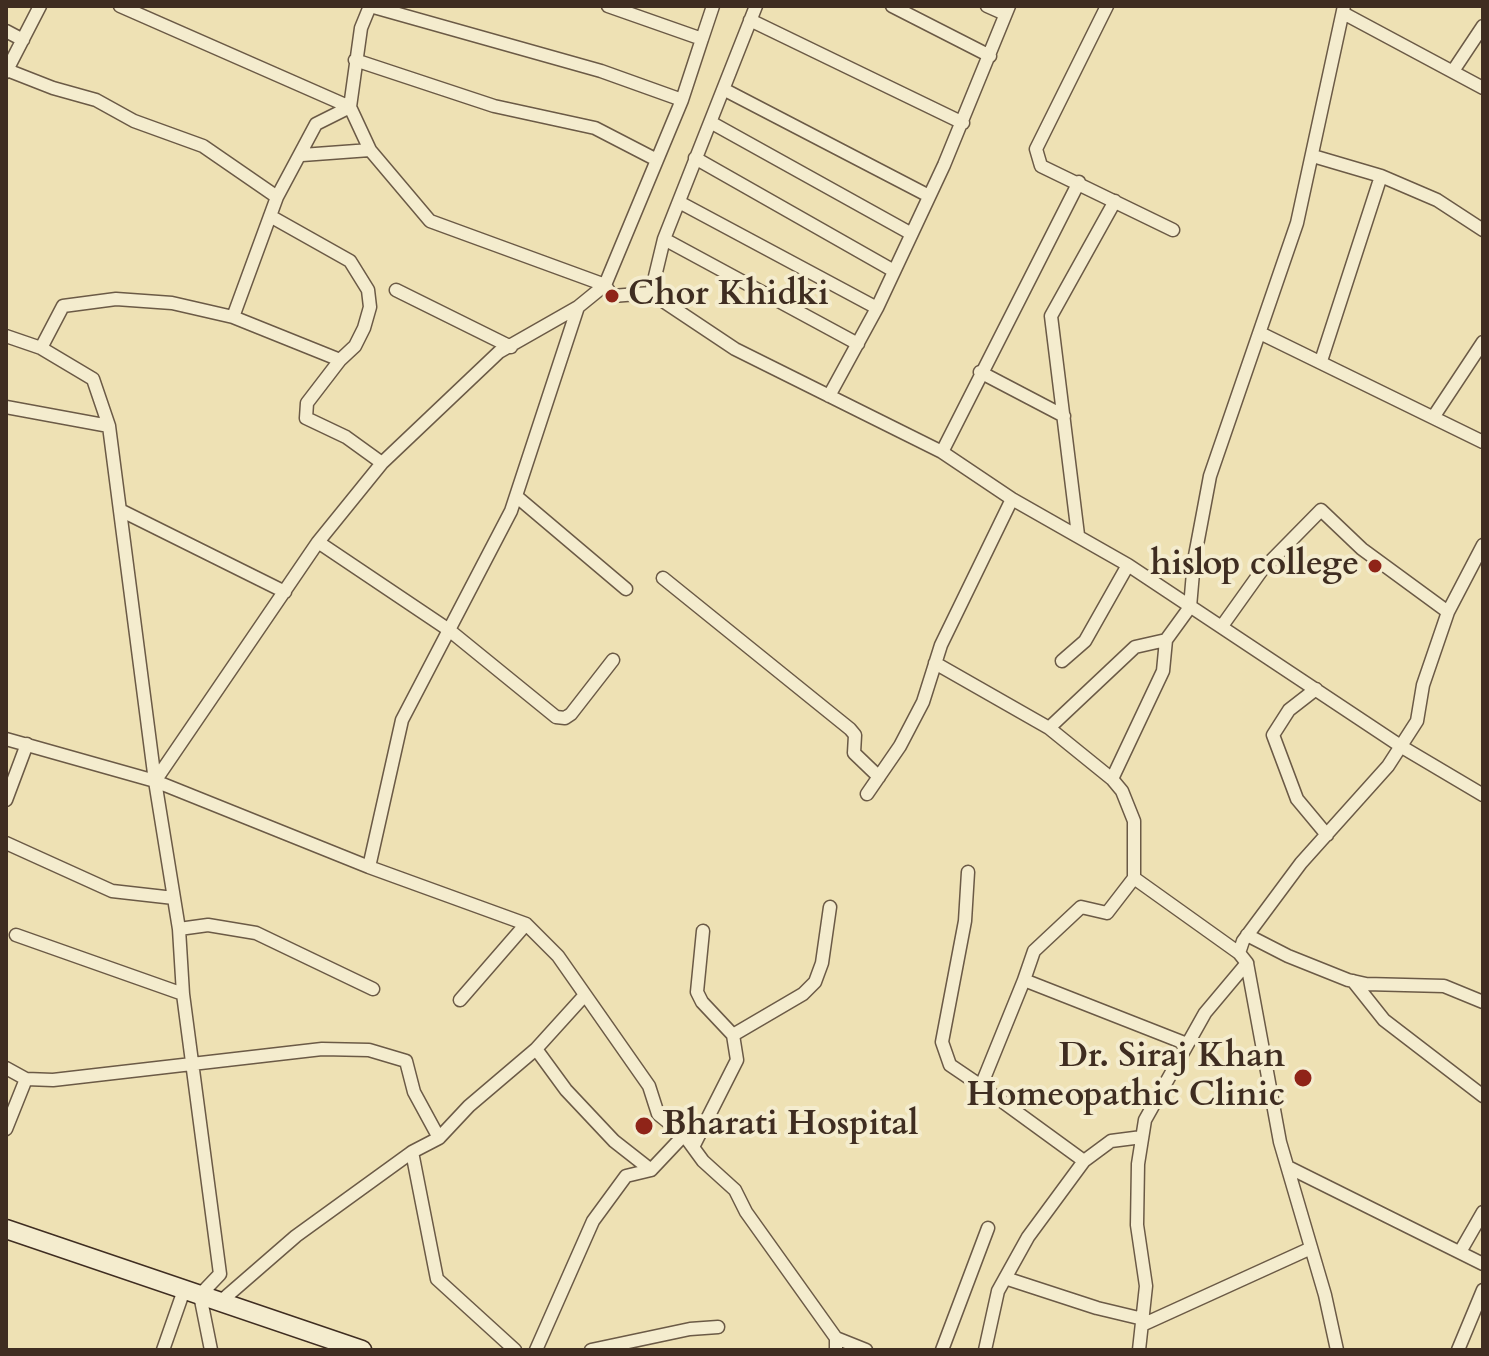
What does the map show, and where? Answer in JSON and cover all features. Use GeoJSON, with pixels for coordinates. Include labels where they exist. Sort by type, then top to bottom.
{"type":"FeatureCollection","features":[{"type":"Feature","properties":{"kind":"main road"},"geometry":{"type":"LineString","coordinates":[[6,1229],[354,1349]]}},
{"type":"Feature","properties":{"kind":"street"},"geometry":{"type":"LineString","coordinates":[[40,6],[6,71],[96,100],[134,121],[195,143],[277,197]]}},
{"type":"Feature","properties":{"kind":"street"},"geometry":{"type":"LineString","coordinates":[[120,6],[350,107]]}},
{"type":"Feature","properties":{"kind":"street"},"geometry":{"type":"LineString","coordinates":[[682,100],[601,71],[370,6],[355,60],[350,107],[370,150],[430,221],[605,285],[612,296],[651,293],[735,349],[942,452],[1012,499],[1128,565],[1402,747],[1483,795]]}},
{"type":"Feature","properties":{"kind":"street"},"geometry":{"type":"LineString","coordinates":[[608,6],[702,39]]}},
{"type":"Feature","properties":{"kind":"street"},"geometry":{"type":"LineString","coordinates":[[155,781],[318,542],[382,463],[499,352],[578,307],[605,285],[682,100],[713,6]]}},
{"type":"Feature","properties":{"kind":"street"},"geometry":{"type":"LineString","coordinates":[[651,293],[664,239],[756,6]]}},
{"type":"Feature","properties":{"kind":"street"},"geometry":{"type":"LineString","coordinates":[[892,6],[990,56]]}},
{"type":"Feature","properties":{"kind":"street"},"geometry":{"type":"LineString","coordinates":[[829,396],[877,308],[963,123],[1007,10],[987,6]]}},
{"type":"Feature","properties":{"kind":"street"},"geometry":{"type":"LineString","coordinates":[[1107,6],[1036,149],[1041,166],[1173,230]]}},
{"type":"Feature","properties":{"kind":"street"},"geometry":{"type":"LineString","coordinates":[[1112,779],[1163,671],[1166,640],[1190,607],[1194,561],[1210,476],[1262,334],[1268,302],[1297,223],[1344,10],[1483,88]]}},
{"type":"Feature","properties":{"kind":"street"},"geometry":{"type":"LineString","coordinates":[[750,20],[963,123]]}},
{"type":"Feature","properties":{"kind":"street"},"geometry":{"type":"LineString","coordinates":[[1453,71],[1483,26]]}},
{"type":"Feature","properties":{"kind":"street"},"geometry":{"type":"LineString","coordinates":[[6,31],[23,40]]}},
{"type":"Feature","properties":{"kind":"street"},"geometry":{"type":"LineString","coordinates":[[355,60],[494,106],[595,128],[655,159]]}},
{"type":"Feature","properties":{"kind":"street"},"geometry":{"type":"LineString","coordinates":[[725,90],[929,196]]}},
{"type":"Feature","properties":{"kind":"street"},"geometry":{"type":"LineString","coordinates":[[233,317],[277,197],[316,124],[350,107]]}},
{"type":"Feature","properties":{"kind":"street"},"geometry":{"type":"LineString","coordinates":[[712,123],[910,233]]}},
{"type":"Feature","properties":{"kind":"street"},"geometry":{"type":"LineString","coordinates":[[302,155],[370,150]]}},
{"type":"Feature","properties":{"kind":"street"},"geometry":{"type":"LineString","coordinates":[[1313,156],[1381,176],[1437,200],[1483,230]]}},
{"type":"Feature","properties":{"kind":"street"},"geometry":{"type":"LineString","coordinates":[[695,158],[894,271]]}},
{"type":"Feature","properties":{"kind":"street"},"geometry":{"type":"LineString","coordinates":[[1321,361],[1381,176]]}},
{"type":"Feature","properties":{"kind":"street"},"geometry":{"type":"LineString","coordinates":[[942,452],[1079,182]]}},
{"type":"Feature","properties":{"kind":"street"},"geometry":{"type":"LineString","coordinates":[[1078,535],[1051,316],[1115,201]]}},
{"type":"Feature","properties":{"kind":"street"},"geometry":{"type":"LineString","coordinates":[[679,202],[877,308]]}},
{"type":"Feature","properties":{"kind":"street"},"geometry":{"type":"LineString","coordinates":[[270,216],[350,261],[368,290],[370,307],[364,328],[355,346],[340,360],[307,403],[306,418],[346,437],[382,463]]}},
{"type":"Feature","properties":{"kind":"street"},"geometry":{"type":"LineString","coordinates":[[664,239],[858,344]]}},
{"type":"Feature","properties":{"kind":"street"},"geometry":{"type":"LineString","coordinates":[[396,290],[511,347]]}},
{"type":"Feature","properties":{"kind":"street"},"geometry":{"type":"LineString","coordinates":[[41,348],[63,306],[116,299],[172,303],[233,317],[340,360]]}},
{"type":"Feature","properties":{"kind":"street"},"geometry":{"type":"LineString","coordinates":[[369,867],[402,720],[516,496],[578,307]]}},
{"type":"Feature","properties":{"kind":"street"},"geometry":{"type":"LineString","coordinates":[[1262,334],[1483,442]]}},
{"type":"Feature","properties":{"kind":"street"},"geometry":{"type":"LineString","coordinates":[[6,336],[41,348],[93,379],[109,426],[155,781],[179,929],[183,994],[220,1274],[192,1292],[163,1350]]}},
{"type":"Feature","properties":{"kind":"street"},"geometry":{"type":"LineString","coordinates":[[1434,416],[1483,342]]}},
{"type":"Feature","properties":{"kind":"street"},"geometry":{"type":"LineString","coordinates":[[980,372],[1064,416]]}},
{"type":"Feature","properties":{"kind":"street"},"geometry":{"type":"LineString","coordinates":[[6,407],[109,426]]}},
{"type":"Feature","properties":{"kind":"street"},"geometry":{"type":"LineString","coordinates":[[516,496],[626,589]]}},
{"type":"Feature","properties":{"kind":"street"},"geometry":{"type":"LineString","coordinates":[[867,794],[923,702],[935,663],[1012,499]]}},
{"type":"Feature","properties":{"kind":"street"},"geometry":{"type":"LineString","coordinates":[[120,510],[285,592]]}},
{"type":"Feature","properties":{"kind":"street"},"geometry":{"type":"LineString","coordinates":[[1222,626],[1262,570],[1321,510],[1362,549],[1448,612]]}},
{"type":"Feature","properties":{"kind":"street"},"geometry":{"type":"LineString","coordinates":[[318,542],[449,630],[561,719],[571,714],[613,660]]}},
{"type":"Feature","properties":{"kind":"street"},"geometry":{"type":"LineString","coordinates":[[1337,1350],[1325,1295],[1280,1142],[1243,958],[1247,935],[1301,863],[1402,747],[1417,721],[1423,685],[1448,612],[1483,545]]}},
{"type":"Feature","properties":{"kind":"street"},"geometry":{"type":"LineString","coordinates":[[1062,661],[1081,647],[1091,633],[1128,565]]}},
{"type":"Feature","properties":{"kind":"street"},"geometry":{"type":"LineString","coordinates":[[663,578],[850,729],[855,735],[854,753],[879,777]]}},
{"type":"Feature","properties":{"kind":"street"},"geometry":{"type":"LineString","coordinates":[[1049,728],[1135,647],[1166,640]]}},
{"type":"Feature","properties":{"kind":"street"},"geometry":{"type":"LineString","coordinates":[[935,663],[1049,728],[1112,779],[1122,791],[1134,821],[1134,878],[1107,913],[1081,907],[1034,951],[981,1086]]}},
{"type":"Feature","properties":{"kind":"street"},"geometry":{"type":"LineString","coordinates":[[1316,689],[1289,710],[1273,735],[1297,799],[1327,835]]}},
{"type":"Feature","properties":{"kind":"street"},"geometry":{"type":"LineString","coordinates":[[6,739],[155,781],[369,867],[526,924],[558,956],[649,1086],[658,1114],[684,1135],[735,1190],[746,1212],[836,1344],[866,1350]]}},
{"type":"Feature","properties":{"kind":"street"},"geometry":{"type":"LineString","coordinates":[[6,800],[27,744]]}},
{"type":"Feature","properties":{"kind":"street"},"geometry":{"type":"LineString","coordinates":[[6,843],[112,891],[174,898]]}},
{"type":"Feature","properties":{"kind":"street"},"geometry":{"type":"LineString","coordinates":[[968,872],[965,921],[942,1042],[950,1065],[1084,1161]]}},
{"type":"Feature","properties":{"kind":"street"},"geometry":{"type":"LineString","coordinates":[[1134,878],[1243,958]]}},
{"type":"Feature","properties":{"kind":"street"},"geometry":{"type":"LineString","coordinates":[[733,1035],[803,994],[815,982],[822,963],[830,907]]}},
{"type":"Feature","properties":{"kind":"street"},"geometry":{"type":"LineString","coordinates":[[460,1000],[526,924]]}},
{"type":"Feature","properties":{"kind":"street"},"geometry":{"type":"LineString","coordinates":[[179,929],[208,925],[256,933],[373,989]]}},
{"type":"Feature","properties":{"kind":"street"},"geometry":{"type":"LineString","coordinates":[[693,1147],[737,1060],[733,1035],[702,1002],[697,992],[703,931]]}},
{"type":"Feature","properties":{"kind":"street"},"geometry":{"type":"LineString","coordinates":[[16,935],[183,994]]}},
{"type":"Feature","properties":{"kind":"street"},"geometry":{"type":"LineString","coordinates":[[1247,935],[1288,956],[1353,981],[1444,986],[1483,1002]]}},
{"type":"Feature","properties":{"kind":"street"},"geometry":{"type":"LineString","coordinates":[[1139,1350],[1146,1286],[1137,1225],[1145,1120],[1205,1013],[1243,958]]}},
{"type":"Feature","properties":{"kind":"street"},"geometry":{"type":"LineString","coordinates":[[1024,980],[1187,1044]]}},
{"type":"Feature","properties":{"kind":"street"},"geometry":{"type":"LineString","coordinates":[[1353,981],[1384,1020],[1483,1096]]}},
{"type":"Feature","properties":{"kind":"street"},"geometry":{"type":"LineString","coordinates":[[220,1302],[296,1236],[412,1152],[439,1138],[469,1106],[536,1049],[584,996]]}},
{"type":"Feature","properties":{"kind":"street"},"geometry":{"type":"LineString","coordinates":[[6,1068],[26,1079],[53,1080],[322,1049],[386,1053],[402,1058],[410,1066],[414,1092],[439,1138]]}},
{"type":"Feature","properties":{"kind":"street"},"geometry":{"type":"LineString","coordinates":[[536,1049],[575,1100],[614,1141],[651,1170]]}},
{"type":"Feature","properties":{"kind":"street"},"geometry":{"type":"LineString","coordinates":[[6,1129],[26,1079]]}},
{"type":"Feature","properties":{"kind":"street"},"geometry":{"type":"LineString","coordinates":[[536,1350],[593,1221],[626,1176],[651,1170],[684,1135]]}},
{"type":"Feature","properties":{"kind":"street"},"geometry":{"type":"LineString","coordinates":[[985,1350],[998,1291],[1028,1237],[1084,1161],[1111,1141],[1142,1137]]}},
{"type":"Feature","properties":{"kind":"street"},"geometry":{"type":"LineString","coordinates":[[412,1152],[437,1279],[515,1350]]}},
{"type":"Feature","properties":{"kind":"street"},"geometry":{"type":"LineString","coordinates":[[1290,1168],[1483,1264]]}},
{"type":"Feature","properties":{"kind":"street"},"geometry":{"type":"LineString","coordinates":[[1460,1252],[1483,1212]]}},
{"type":"Feature","properties":{"kind":"street"},"geometry":{"type":"LineString","coordinates":[[942,1350],[988,1228]]}},
{"type":"Feature","properties":{"kind":"street"},"geometry":{"type":"LineString","coordinates":[[1005,1278],[1142,1322],[1309,1249]]}},
{"type":"Feature","properties":{"kind":"street"},"geometry":{"type":"LineString","coordinates":[[1458,1350],[1483,1290]]}},
{"type":"Feature","properties":{"kind":"street"},"geometry":{"type":"LineString","coordinates":[[192,1292],[211,1350]]}},
{"type":"Feature","properties":{"kind":"street"},"geometry":{"type":"LineString","coordinates":[[591,1350],[690,1329],[718,1327]]}},
{"type":"Feature","properties":{"kind":"place","name":"Chor Khidki"},"geometry":{"type":"Point","coordinates":[612,296]}},
{"type":"Feature","properties":{"kind":"place","name":"hislop college"},"geometry":{"type":"Point","coordinates":[1375,566]}},
{"type":"Feature","properties":{"kind":"place","name":"Dr. Siraj Khan Homeopathic Clinic"},"geometry":{"type":"Point","coordinates":[1303,1078]}},
{"type":"Feature","properties":{"kind":"place","name":"Bharati Hospital"},"geometry":{"type":"Point","coordinates":[644,1126]}}]}
